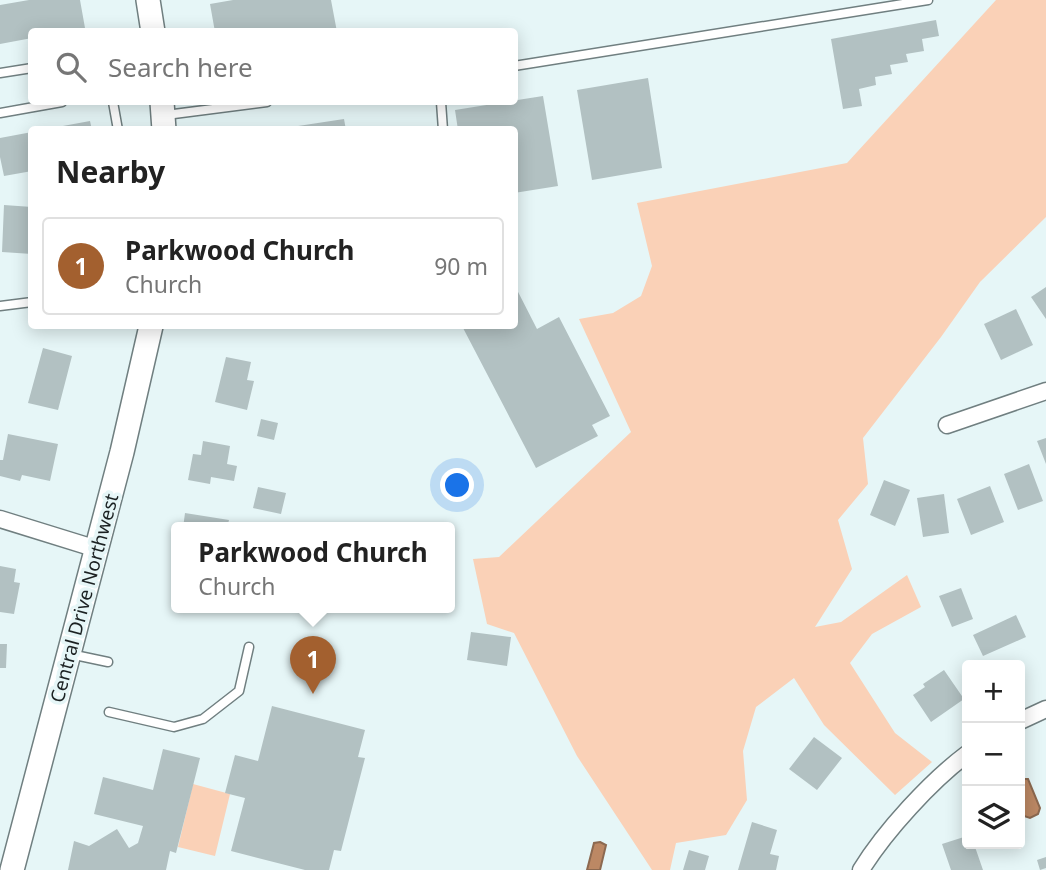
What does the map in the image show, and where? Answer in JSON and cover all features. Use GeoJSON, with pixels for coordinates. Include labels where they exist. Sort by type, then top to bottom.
{"type":"FeatureCollection","features":[{"type":"Feature","properties":{"kind":"street"},"geometry":{"type":"LineString","coordinates":[[148,0],[152,28]]}},
{"type":"Feature","properties":{"kind":"street","name":"Central Drive Northwest"},"geometry":{"type":"LineString","coordinates":[[12,870],[122,452],[150,329]]}},
{"type":"Feature","properties":{"kind":"street"},"geometry":{"type":"LineString","coordinates":[[947,425],[1046,391]]}},
{"type":"Feature","properties":{"kind":"street"},"geometry":{"type":"LineString","coordinates":[[0,519],[97,549]]}},
{"type":"Feature","properties":{"kind":"street"},"geometry":{"type":"LineString","coordinates":[[1025,719],[1046,709]]}},
{"type":"Feature","properties":{"kind":"street"},"geometry":{"type":"LineString","coordinates":[[861,870],[902,816],[962,758]]}},
{"type":"Feature","properties":{"kind":"lane"},"geometry":{"type":"LineString","coordinates":[[518,65],[928,0]]}},
{"type":"Feature","properties":{"kind":"lane"},"geometry":{"type":"LineString","coordinates":[[0,74],[28,69]]}},
{"type":"Feature","properties":{"kind":"lane"},"geometry":{"type":"LineString","coordinates":[[0,113],[45,105]]}},
{"type":"Feature","properties":{"kind":"lane"},"geometry":{"type":"LineString","coordinates":[[114,105],[117,126]]}},
{"type":"Feature","properties":{"kind":"lane"},"geometry":{"type":"LineString","coordinates":[[163,116],[245,105]]}},
{"type":"Feature","properties":{"kind":"lane"},"geometry":{"type":"LineString","coordinates":[[441,105],[443,126]]}},
{"type":"Feature","properties":{"kind":"lane"},"geometry":{"type":"LineString","coordinates":[[0,306],[28,302]]}},
{"type":"Feature","properties":{"kind":"lane"},"geometry":{"type":"LineString","coordinates":[[109,712],[174,727],[203,719],[239,691],[249,647]]}},
{"type":"Feature","properties":{"kind":"lane"},"geometry":{"type":"LineString","coordinates":[[69,654],[108,662]]}},
{"type":"Feature","properties":{"kind":"shaded area"},"geometry":{"type":"Polygon","coordinates":[[[996,0],[1046,0],[1046,217],[980,282],[863,438],[868,484],[838,520],[852,569],[815,627],[841,622],[907,575],[921,607],[872,634],[850,663],[895,733],[932,762],[895,795],[824,725],[794,678],[756,707],[743,751],[747,800],[726,835],[676,843],[670,870],[652,870],[577,756],[514,633],[487,624],[473,559],[499,557],[631,432],[579,319],[613,313],[641,296],[652,266],[637,203],[847,163],[996,0]]]}},
{"type":"Feature","properties":{"kind":"shaded area"},"geometry":{"type":"Polygon","coordinates":[[[1025,779],[1028,779],[1040,808],[1038,814],[1030,818],[1025,816],[1025,779]]]}},
{"type":"Feature","properties":{"kind":"shaded area"},"geometry":{"type":"Polygon","coordinates":[[[193,784],[230,794],[215,856],[178,847],[193,784]]]}},
{"type":"Feature","properties":{"kind":"shaded area"},"geometry":{"type":"Polygon","coordinates":[[[594,843],[606,845],[600,870],[587,870],[594,843]]]}},
{"type":"Feature","properties":{"kind":"building"},"geometry":{"type":"Polygon","coordinates":[[[29,0],[80,0],[85,28],[28,28],[28,39],[0,44],[0,5],[29,0]]]}},
{"type":"Feature","properties":{"kind":"building"},"geometry":{"type":"Polygon","coordinates":[[[233,0],[331,0],[336,28],[214,28],[210,4],[233,0]]]}},
{"type":"Feature","properties":{"kind":"building"},"geometry":{"type":"Polygon","coordinates":[[[936,20],[939,36],[922,39],[924,51],[906,54],[908,62],[890,65],[892,74],[875,77],[876,85],[859,89],[862,106],[843,109],[831,39],[936,20]]]}},
{"type":"Feature","properties":{"kind":"building"},"geometry":{"type":"Polygon","coordinates":[[[648,78],[662,168],[592,180],[577,90],[648,78]]]}},
{"type":"Feature","properties":{"kind":"building"},"geometry":{"type":"Polygon","coordinates":[[[543,96],[558,186],[518,192],[518,126],[457,126],[455,110],[486,105],[518,105],[518,100],[543,96]]]}},
{"type":"Feature","properties":{"kind":"building"},"geometry":{"type":"Polygon","coordinates":[[[344,119],[345,126],[298,126],[344,119]]]}},
{"type":"Feature","properties":{"kind":"building"},"geometry":{"type":"Polygon","coordinates":[[[90,121],[91,126],[63,126],[90,121]]]}},
{"type":"Feature","properties":{"kind":"building"},"geometry":{"type":"Polygon","coordinates":[[[28,133],[28,172],[4,176],[0,138],[28,133]]]}},
{"type":"Feature","properties":{"kind":"building"},"geometry":{"type":"Polygon","coordinates":[[[4,205],[28,207],[28,254],[2,252],[4,205]]]}},
{"type":"Feature","properties":{"kind":"building"},"geometry":{"type":"Polygon","coordinates":[[[1046,287],[1046,319],[1031,297],[1046,287]]]}},
{"type":"Feature","properties":{"kind":"building"},"geometry":{"type":"Polygon","coordinates":[[[518,292],[537,329],[559,317],[610,416],[592,425],[598,436],[536,468],[464,329],[518,329],[518,292]]]}},
{"type":"Feature","properties":{"kind":"building"},"geometry":{"type":"Polygon","coordinates":[[[1016,309],[1033,345],[1001,360],[984,324],[1016,309]]]}},
{"type":"Feature","properties":{"kind":"building"},"geometry":{"type":"Polygon","coordinates":[[[43,348],[72,356],[58,410],[28,403],[43,348]]]}},
{"type":"Feature","properties":{"kind":"building"},"geometry":{"type":"Polygon","coordinates":[[[226,357],[251,362],[247,380],[254,381],[247,410],[215,402],[226,357]]]}},
{"type":"Feature","properties":{"kind":"building"},"geometry":{"type":"Polygon","coordinates":[[[261,419],[278,423],[274,440],[257,436],[261,419]]]}},
{"type":"Feature","properties":{"kind":"building"},"geometry":{"type":"Polygon","coordinates":[[[8,434],[58,444],[50,481],[22,475],[20,481],[0,476],[0,460],[3,460],[8,434]]]}},
{"type":"Feature","properties":{"kind":"building"},"geometry":{"type":"Polygon","coordinates":[[[1046,438],[1046,464],[1037,441],[1046,438]]]}},
{"type":"Feature","properties":{"kind":"building"},"geometry":{"type":"Polygon","coordinates":[[[203,441],[230,446],[227,464],[237,466],[234,481],[211,477],[210,484],[188,480],[193,454],[201,455],[203,441]]]}},
{"type":"Feature","properties":{"kind":"building"},"geometry":{"type":"Polygon","coordinates":[[[1029,464],[1043,501],[1018,510],[1004,474],[1029,464]]]}},
{"type":"Feature","properties":{"kind":"building"},"geometry":{"type":"Polygon","coordinates":[[[884,480],[910,490],[895,526],[870,515],[884,480]]]}},
{"type":"Feature","properties":{"kind":"building"},"geometry":{"type":"Polygon","coordinates":[[[990,486],[1004,522],[971,535],[957,499],[990,486]]]}},
{"type":"Feature","properties":{"kind":"building"},"geometry":{"type":"Polygon","coordinates":[[[258,487],[286,493],[281,514],[253,508],[258,487]]]}},
{"type":"Feature","properties":{"kind":"building"},"geometry":{"type":"Polygon","coordinates":[[[944,494],[949,533],[923,537],[917,498],[944,494]]]}},
{"type":"Feature","properties":{"kind":"building"},"geometry":{"type":"Polygon","coordinates":[[[185,513],[229,520],[228,522],[184,522],[185,513]]]}},
{"type":"Feature","properties":{"kind":"building"},"geometry":{"type":"Polygon","coordinates":[[[0,566],[16,569],[14,582],[20,583],[14,614],[0,612],[0,566]]]}},
{"type":"Feature","properties":{"kind":"building"},"geometry":{"type":"Polygon","coordinates":[[[961,588],[973,619],[952,627],[939,596],[961,588]]]}},
{"type":"Feature","properties":{"kind":"building"},"geometry":{"type":"Polygon","coordinates":[[[1016,615],[1026,637],[983,656],[973,635],[1016,615]]]}},
{"type":"Feature","properties":{"kind":"building"},"geometry":{"type":"Polygon","coordinates":[[[471,632],[511,637],[507,666],[467,660],[471,632]]]}},
{"type":"Feature","properties":{"kind":"building"},"geometry":{"type":"Polygon","coordinates":[[[0,644],[7,644],[6,668],[0,668],[0,644]]]}},
{"type":"Feature","properties":{"kind":"building"},"geometry":{"type":"Polygon","coordinates":[[[944,670],[962,696],[962,700],[931,722],[913,695],[925,687],[923,684],[944,670]]]}},
{"type":"Feature","properties":{"kind":"building"},"geometry":{"type":"Polygon","coordinates":[[[272,706],[365,730],[358,757],[365,758],[341,851],[334,850],[329,870],[305,870],[231,851],[245,798],[225,793],[235,755],[258,761],[272,706]]]}},
{"type":"Feature","properties":{"kind":"building"},"geometry":{"type":"Polygon","coordinates":[[[814,737],[842,758],[817,790],[789,769],[814,737]]]}},
{"type":"Feature","properties":{"kind":"building"},"geometry":{"type":"Polygon","coordinates":[[[163,749],[200,758],[176,853],[170,851],[166,870],[68,870],[74,841],[89,846],[117,829],[129,848],[138,843],[143,826],[94,814],[103,777],[153,790],[163,749]]]}},
{"type":"Feature","properties":{"kind":"building"},"geometry":{"type":"Polygon","coordinates":[[[752,822],[777,830],[770,854],[779,856],[776,870],[738,870],[752,822]]]}},
{"type":"Feature","properties":{"kind":"building"},"geometry":{"type":"Polygon","coordinates":[[[962,838],[962,849],[976,849],[983,870],[951,870],[942,844],[962,838]]]}},
{"type":"Feature","properties":{"kind":"building"},"geometry":{"type":"Polygon","coordinates":[[[689,850],[709,856],[705,870],[683,870],[689,850]]]}},
{"type":"Feature","properties":{"kind":"building"},"geometry":{"type":"Polygon","coordinates":[[[1046,857],[1046,868],[1040,870],[1037,860],[1046,857]]]}},
{"type":"Feature","properties":{"kind":"place","name":"Parkwood Church"},"geometry":{"type":"Point","coordinates":[313,694]}}]}
